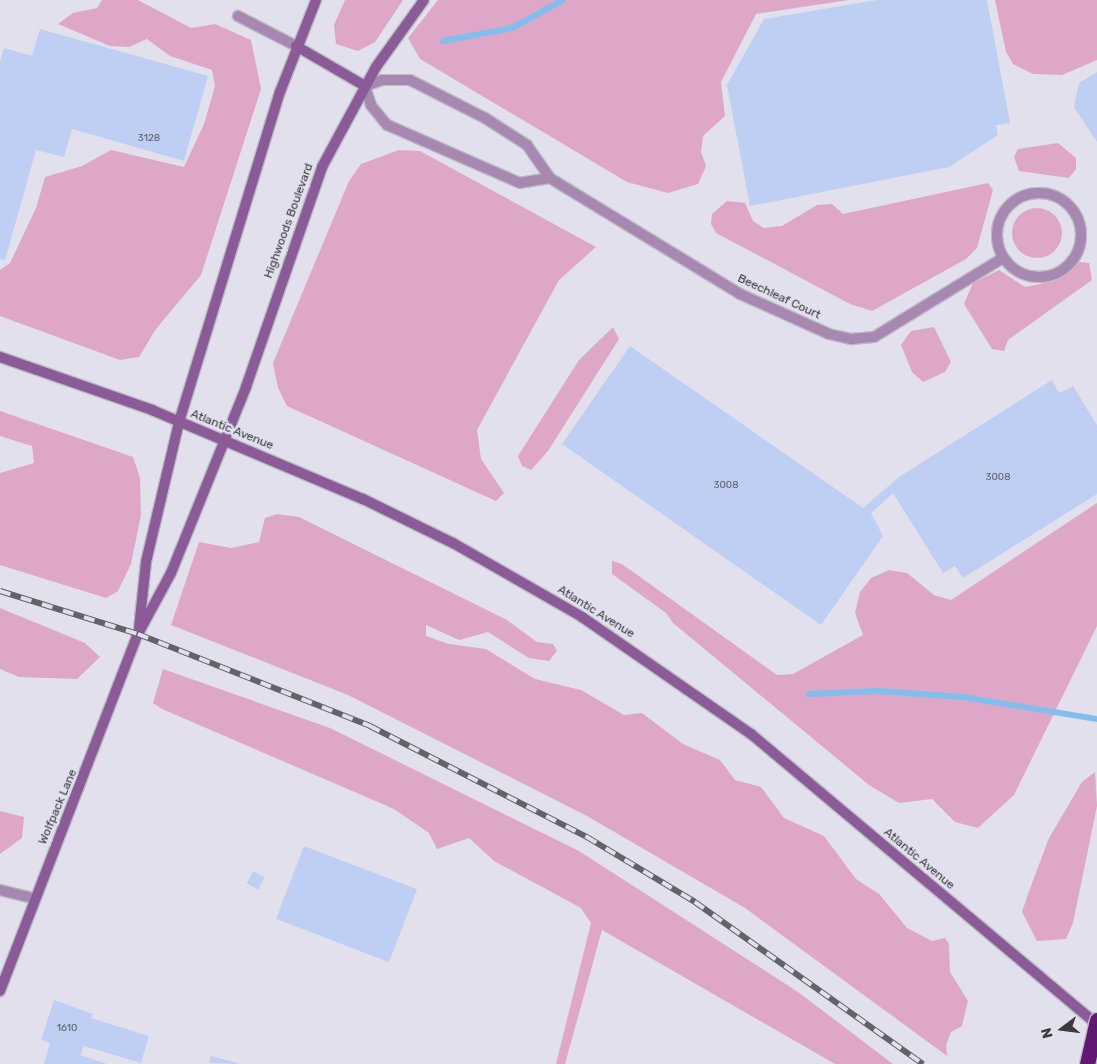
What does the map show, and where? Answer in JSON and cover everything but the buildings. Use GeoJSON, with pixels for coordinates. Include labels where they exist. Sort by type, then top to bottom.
{"type":"FeatureCollection","features":[{"type":"Feature","properties":{"kind":"highway"},"geometry":{"type":"LineString","coordinates":[[1087,1064],[1097,1020]]}},
{"type":"Feature","properties":{"kind":"main road"},"geometry":{"type":"LineString","coordinates":[[179,422],[296,46],[316,0]]}},
{"type":"Feature","properties":{"kind":"main road","name":"Highwoods Boulevard"},"geometry":{"type":"LineString","coordinates":[[223,440],[246,387],[307,203],[365,86],[424,0]]}},
{"type":"Feature","properties":{"kind":"main road"},"geometry":{"type":"LineString","coordinates":[[296,46],[365,86]]}},
{"type":"Feature","properties":{"kind":"main road","name":"Atlantic Avenue"},"geometry":{"type":"LineString","coordinates":[[0,357],[179,422],[223,440],[454,543],[667,672],[751,734],[1097,1024]]}},
{"type":"Feature","properties":{"kind":"main road","name":"Wolfpack Lane"},"geometry":{"type":"LineString","coordinates":[[138,634],[146,562],[179,422]]}},
{"type":"Feature","properties":{"kind":"main road","name":"Wolfpack Lane"},"geometry":{"type":"LineString","coordinates":[[0,990],[32,898],[110,716],[138,634],[171,573],[223,440]]}},
{"type":"Feature","properties":{"kind":"street"},"geometry":{"type":"LineString","coordinates":[[238,16],[296,46]]}},
{"type":"Feature","properties":{"kind":"street","name":"Beechleaf Court"},"geometry":{"type":"LineString","coordinates":[[365,86],[382,80],[410,80],[526,145],[550,178],[740,294],[804,325],[851,339],[874,337],[1003,258]]}},
{"type":"Feature","properties":{"kind":"street"},"geometry":{"type":"LineString","coordinates":[[365,86],[371,105],[387,125],[520,182],[550,178]]}},
{"type":"Feature","properties":{"kind":"street"},"geometry":{"type":"LineString","coordinates":[[1048,193],[1075,212],[1080,244],[1062,270],[1030,276],[1003,258],[998,226],[1016,199],[1048,193]]}},
{"type":"Feature","properties":{"kind":"street"},"geometry":{"type":"LineString","coordinates":[[0,890],[32,898]]}},
{"type":"Feature","properties":{"kind":"shaded area"},"geometry":{"type":"Polygon","coordinates":[[[102,0],[138,0],[191,28],[215,24],[251,40],[261,89],[201,275],[156,329],[139,357],[120,360],[0,316],[0,270],[10,263],[36,208],[45,177],[82,166],[111,150],[184,167],[204,124],[215,86],[212,70],[170,56],[147,39],[129,47],[110,46],[58,24],[73,13],[97,8],[102,0]]]}},
{"type":"Feature","properties":{"kind":"shaded area"},"geometry":{"type":"Polygon","coordinates":[[[345,0],[403,0],[375,42],[358,51],[336,44],[334,25],[345,0]]]}},
{"type":"Feature","properties":{"kind":"shaded area"},"geometry":{"type":"Polygon","coordinates":[[[438,0],[849,0],[756,14],[721,82],[725,116],[703,136],[701,152],[706,166],[698,184],[668,193],[627,182],[420,59],[408,38],[438,0]]]}},
{"type":"Feature","properties":{"kind":"shaded area"},"geometry":{"type":"Polygon","coordinates":[[[995,0],[1097,0],[1097,60],[1062,75],[1033,74],[1013,64],[1006,52],[995,0]]]}},
{"type":"Feature","properties":{"kind":"shaded area"},"geometry":{"type":"Polygon","coordinates":[[[1058,143],[1076,158],[1076,169],[1069,178],[1019,171],[1014,157],[1018,149],[1058,143]]]}},
{"type":"Feature","properties":{"kind":"shaded area"},"geometry":{"type":"Polygon","coordinates":[[[399,150],[420,151],[596,247],[559,280],[477,430],[481,459],[504,493],[496,501],[287,406],[278,388],[273,363],[349,181],[361,164],[399,150]]]}},
{"type":"Feature","properties":{"kind":"shaded area"},"geometry":{"type":"Polygon","coordinates":[[[988,183],[993,190],[977,248],[966,259],[872,311],[850,304],[716,233],[711,224],[712,214],[727,201],[745,203],[753,221],[764,228],[782,226],[817,205],[832,204],[843,214],[988,183]]]}},
{"type":"Feature","properties":{"kind":"shaded area"},"geometry":{"type":"Polygon","coordinates":[[[1037,208],[1047,210],[1055,215],[1060,223],[1062,233],[1060,243],[1055,251],[1047,256],[1037,258],[1027,256],[1019,251],[1014,243],[1012,233],[1014,223],[1019,215],[1027,210],[1037,208]]]}},
{"type":"Feature","properties":{"kind":"shaded area"},"geometry":{"type":"Polygon","coordinates":[[[1080,262],[1089,263],[1092,280],[1008,340],[1004,351],[992,349],[964,304],[973,283],[999,270],[1025,287],[1054,281],[1080,262]]]}},
{"type":"Feature","properties":{"kind":"shaded area"},"geometry":{"type":"Polygon","coordinates":[[[613,327],[619,339],[548,451],[531,470],[522,466],[518,456],[579,360],[613,327]]]}},
{"type":"Feature","properties":{"kind":"shaded area"},"geometry":{"type":"Polygon","coordinates":[[[934,327],[951,362],[945,372],[923,382],[912,372],[901,345],[911,331],[934,327]]]}},
{"type":"Feature","properties":{"kind":"shaded area"},"geometry":{"type":"Polygon","coordinates":[[[0,411],[133,457],[140,478],[141,515],[131,564],[118,591],[106,598],[0,565],[0,473],[34,463],[32,446],[0,436],[0,411]]]}},
{"type":"Feature","properties":{"kind":"shaded area"},"geometry":{"type":"Polygon","coordinates":[[[1097,503],[1097,626],[1014,795],[978,828],[955,822],[932,799],[899,803],[869,785],[673,623],[666,613],[612,574],[612,561],[622,564],[777,675],[793,674],[863,635],[855,613],[860,592],[871,578],[889,570],[907,573],[934,595],[951,600],[1097,503]]]}},
{"type":"Feature","properties":{"kind":"shaded area"},"geometry":{"type":"Polygon","coordinates":[[[277,514],[299,517],[507,620],[537,642],[553,644],[557,651],[549,661],[529,658],[488,632],[459,640],[426,625],[426,636],[449,644],[486,649],[535,679],[581,690],[624,715],[642,713],[683,744],[720,760],[735,780],[761,787],[784,818],[824,836],[856,879],[879,894],[907,928],[932,941],[945,938],[949,944],[950,972],[968,1001],[962,1026],[951,1032],[946,1045],[947,1056],[745,908],[587,816],[348,695],[171,625],[199,542],[231,548],[259,542],[265,518],[277,514]]]}},
{"type":"Feature","properties":{"kind":"shaded area"},"geometry":{"type":"Polygon","coordinates":[[[0,608],[85,643],[100,657],[77,679],[19,677],[0,669],[0,608]]]}},
{"type":"Feature","properties":{"kind":"shaded area"},"geometry":{"type":"Polygon","coordinates":[[[163,669],[330,728],[579,851],[798,992],[893,1064],[835,1064],[602,930],[565,1064],[556,1064],[591,923],[581,908],[494,861],[469,838],[437,849],[429,833],[394,809],[162,709],[153,703],[163,669]]]}},
{"type":"Feature","properties":{"kind":"shaded area"},"geometry":{"type":"Polygon","coordinates":[[[1095,772],[1097,806],[1073,923],[1066,939],[1037,941],[1022,912],[1028,894],[1049,838],[1082,782],[1095,772]]]}},
{"type":"Feature","properties":{"kind":"shaded area"},"geometry":{"type":"Polygon","coordinates":[[[0,811],[24,817],[22,838],[0,854],[0,811]]]}},
{"type":"Feature","properties":{"kind":"waterway"},"geometry":{"type":"LineString","coordinates":[[443,41],[512,28],[563,0]]}},
{"type":"Feature","properties":{"kind":"waterway"},"geometry":{"type":"LineString","coordinates":[[809,694],[878,691],[963,697],[1097,719]]}},
{"type":"Feature","properties":{"kind":"railway"},"geometry":{"type":"LineString","coordinates":[[0,591],[138,634],[370,726],[587,837],[695,902],[923,1064]]}}]}
